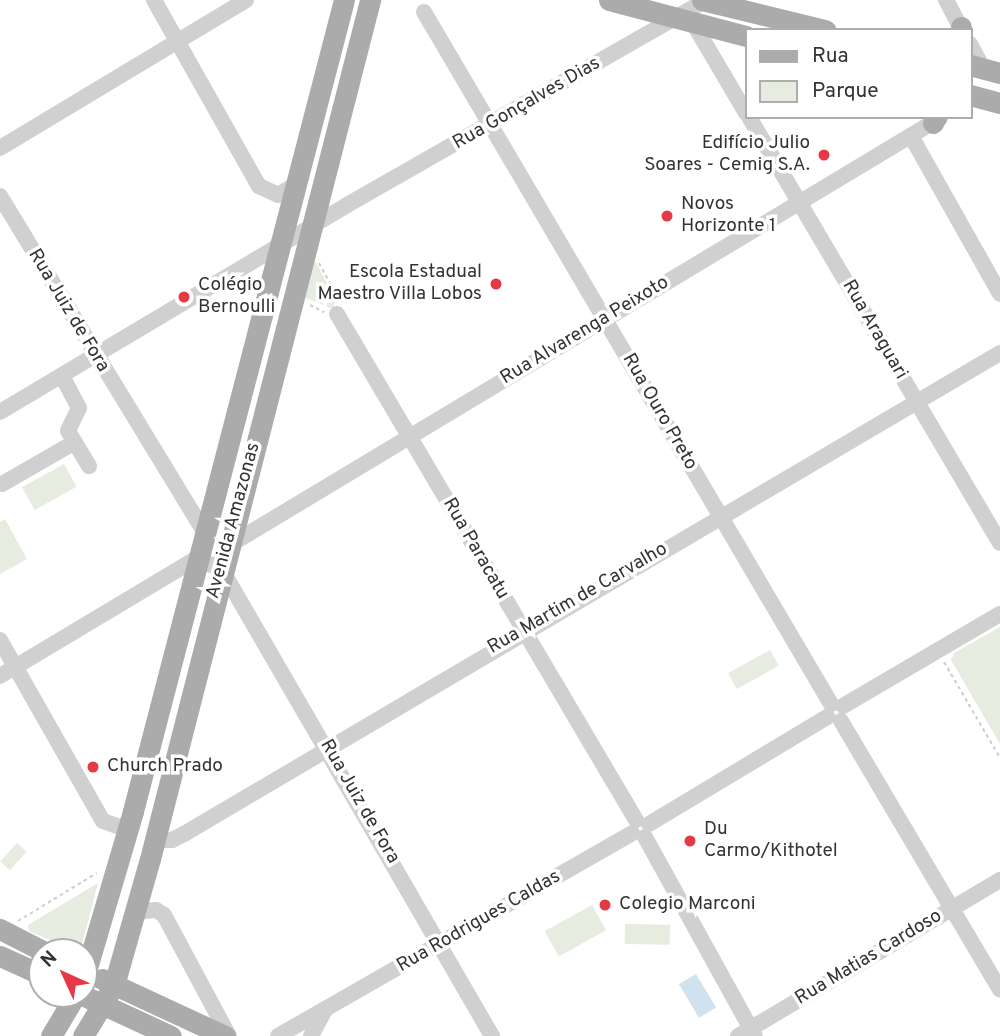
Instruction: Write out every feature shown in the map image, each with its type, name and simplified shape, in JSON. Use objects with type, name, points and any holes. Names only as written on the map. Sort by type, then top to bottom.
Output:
[{"type":"main road","name":"Avenida Amazonas","points":[[95,938],[131,819],[197,558],[199,523],[296,184],[344,0]]},
{"type":"main road","name":"Avenida Amazonas","points":[[84,1034],[114,985],[136,912],[228,546],[325,185],[370,0]]},
{"type":"main road","points":[[609,0],[744,35]]},
{"type":"main road","points":[[684,20],[705,0],[817,28]]},
{"type":"main road","points":[[973,97],[1000,103]]},
{"type":"main road","points":[[6,927],[28,941]]},
{"type":"main road","points":[[0,956],[28,969]]},
{"type":"main road","points":[[98,978],[227,1036]]},
{"type":"main road","points":[[98,1003],[171,1036]]},
{"type":"main road","points":[[51,1036],[69,1008]]},
{"type":"main road","points":[[84,1034],[133,1019]]},
{"type":"street","points":[[154,0],[265,192],[278,194],[296,184]]},
{"type":"street","points":[[0,148],[246,0]]},
{"type":"street","points":[[946,0],[961,28]]},
{"type":"street","name":"Rua Ouro Preto","points":[[424,12],[606,319],[718,517],[1000,990]]},
{"type":"street","name":"Rua Araguari","points":[[684,20],[744,110]]},
{"type":"street","name":"Rua Gonçalves Dias","points":[[0,412],[277,249],[311,235],[347,205],[684,20]]},
{"type":"street","points":[[972,47],[984,69]]},
{"type":"street","name":"Rua Araguari","points":[[749,119],[1000,543]]},
{"type":"street","name":"Rua Alvarenga Peixoto","points":[[228,546],[937,119]]},
{"type":"street","points":[[911,136],[1000,294]]},
{"type":"street","points":[[325,185],[337,201],[347,205]]},
{"type":"street","name":"Rua Juiz de Fora","points":[[0,196],[95,357],[199,523]]},
{"type":"street","name":"Rua Paracatu","points":[[337,314],[640,828],[748,1034]]},
{"type":"street","name":"Rua Martim de Carvalho","points":[[155,840],[173,840],[915,400],[1000,353]]},
{"type":"street","points":[[62,376],[79,408],[68,431],[89,466]]},
{"type":"street","points":[[2,484],[75,442]]},
{"type":"street","points":[[0,676],[197,558],[222,570]]},
{"type":"street","name":"Rua Juiz de Fora","points":[[222,570],[443,945],[492,1036]]},
{"type":"street","name":"Rua Rodrigues Caldas","points":[[278,1036],[443,945],[1000,614]]},
{"type":"street","points":[[0,640],[103,821],[122,828],[131,819]]},
{"type":"street","name":"Rua Matias Cardoso","points":[[748,1034],[1000,880]]},
{"type":"street","points":[[136,912],[156,910],[164,915],[227,1036]]},
{"type":"street","points":[[311,1036],[325,1010]]},
{"type":"path","points":[[294,297],[337,314],[341,304],[311,235]]},
{"type":"path","points":[[937,650],[1000,758]]},
{"type":"path","points":[[6,927],[105,869]]},
{"type":"green space","points":[[311,253],[336,300],[333,309],[299,295]]},
{"type":"green space","points":[[64,464],[77,487],[35,510],[22,487]]},
{"type":"green space","points":[[5,519],[27,559],[0,574],[0,522]]},
{"type":"green space","points":[[1000,627],[1000,744],[951,660],[954,653]]},
{"type":"green space","points":[[770,650],[779,666],[737,689],[728,673]]},
{"type":"green space","points":[[17,843],[27,852],[10,870],[0,862]]},
{"type":"green space","points":[[98,883],[84,938],[45,938],[29,931],[28,925]]},
{"type":"green space","points":[[592,905],[606,930],[559,957],[545,931]]},
{"type":"green space","points":[[625,924],[670,925],[670,945],[625,944]]},
{"type":"water","points":[[696,974],[716,1007],[699,1018],[679,984]]},
{"type":"place","name":"Edifício Julio Soares - Cemig S.A.","points":[[824,155]]},
{"type":"place","name":"Novos Horizonte 1","points":[[667,216]]},
{"type":"place","name":"Escola Estadual Maestro Villa Lobos","points":[[496,284]]},
{"type":"place","name":"Colégio Bernoulli","points":[[184,297]]},
{"type":"place","name":"Church Prado","points":[[93,767]]},
{"type":"place","name":"Du Carmo/Kithotel","points":[[690,841]]},
{"type":"place","name":"Colegio Marconi","points":[[605,905]]}]
